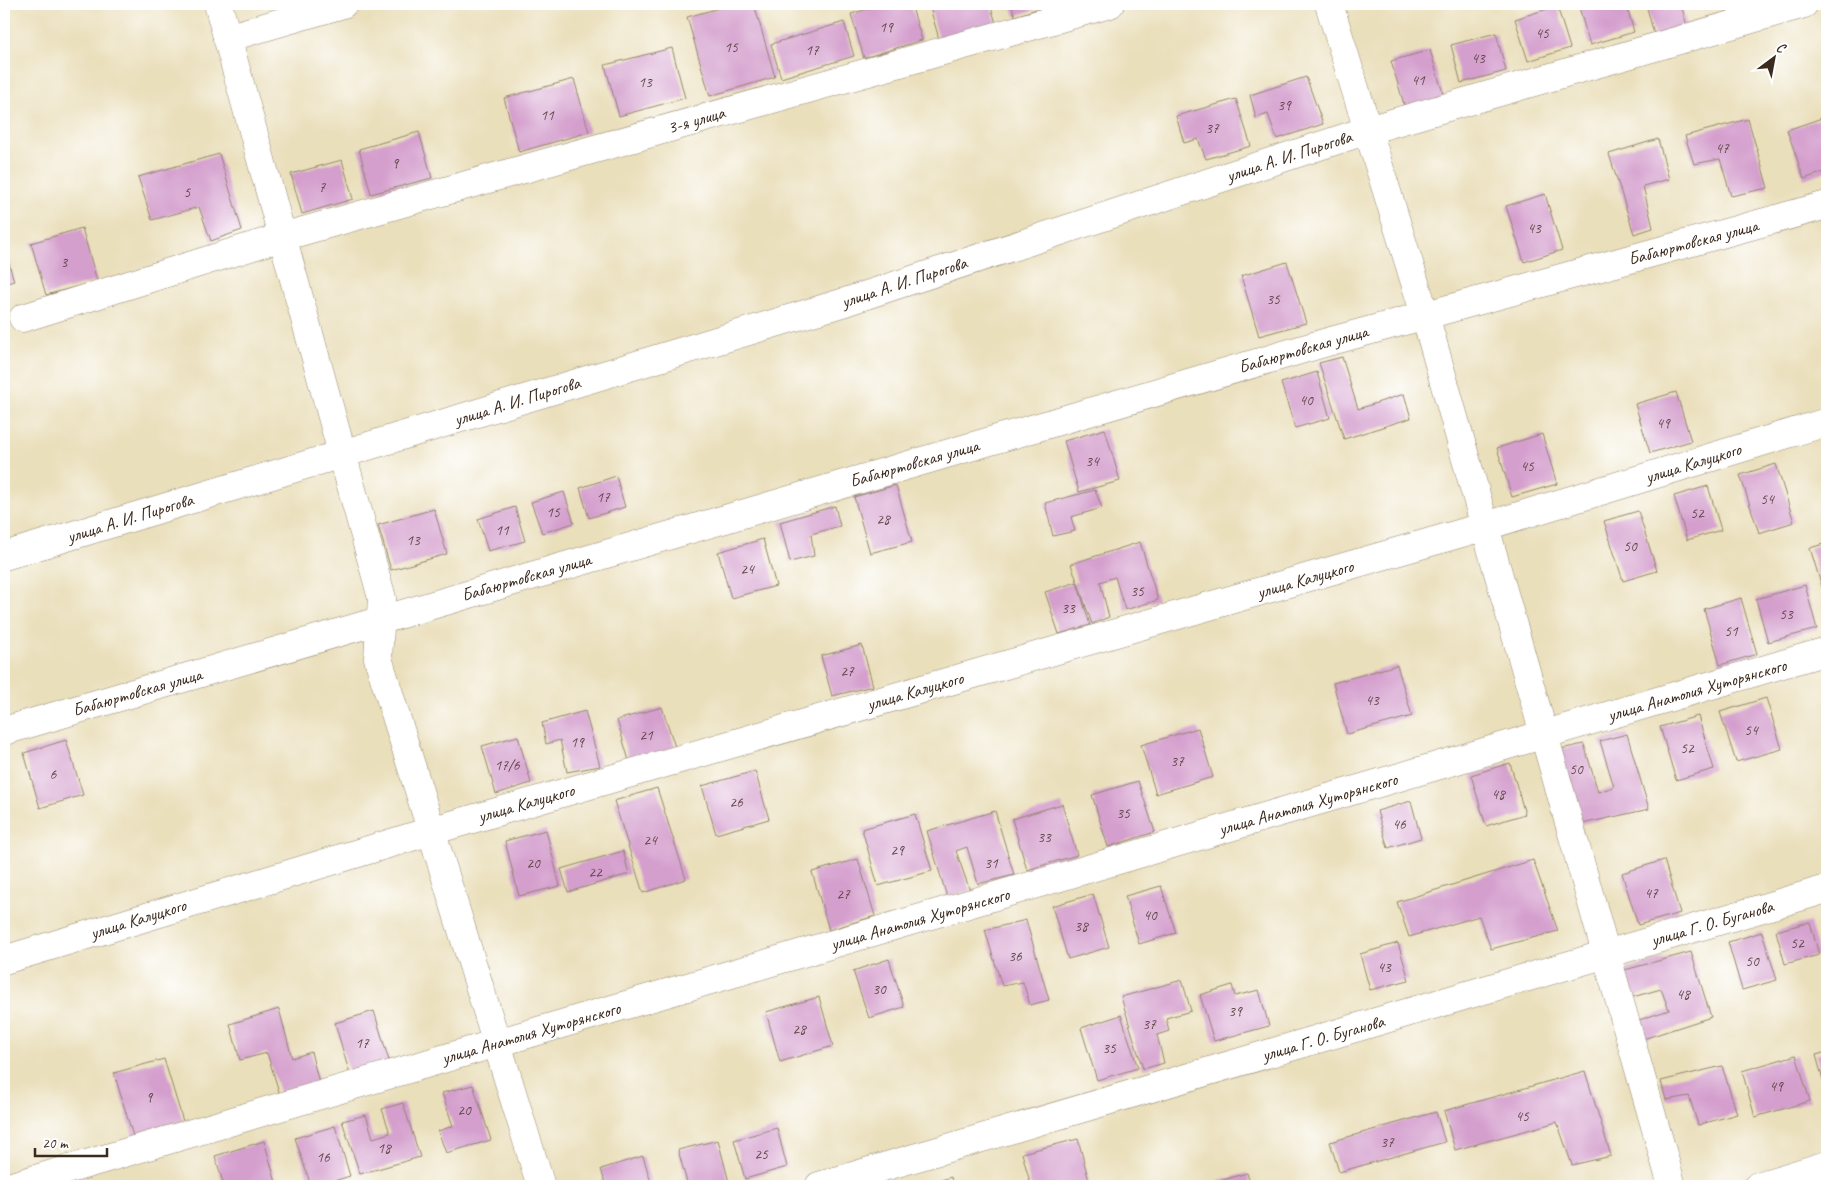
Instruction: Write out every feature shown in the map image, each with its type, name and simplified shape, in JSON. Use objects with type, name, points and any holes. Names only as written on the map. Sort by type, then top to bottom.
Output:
[{"type":"street","points":[[218,4],[382,598],[378,658],[541,1186]]},
{"type":"street","points":[[227,38],[342,4]]},
{"type":"street","name":"3-я улица","points":[[23,318],[282,237],[1110,4]]},
{"type":"street","points":[[1329,4],[1425,315],[1672,1186]]},
{"type":"street","name":"улица А. И. Пирогова","points":[[4,556],[844,302],[1368,130],[1804,4]]},
{"type":"street","name":"Бабаюртовская улица","points":[[4,731],[1324,343],[1827,205]]},
{"type":"street","name":"улица Калуцкого","points":[[4,960],[431,831],[1486,526],[1827,422]]},
{"type":"street","name":"улица Анатолия Хуторянского","points":[[12,1186],[1827,652]]},
{"type":"street","name":"улица Г. О. Буганова","points":[[819,1186],[1827,889]]},
{"type":"street","points":[[1758,1186],[1827,1165]]},
{"type":"building","points":[[734,4],[754,4],[775,77],[710,96],[687,17]]},
{"type":"building","points":[[884,4],[911,4],[922,40],[864,58],[851,14]]},
{"type":"building","points":[[929,4],[990,4],[996,23],[939,39]]},
{"type":"building","points":[[1011,4],[1052,4],[1015,16]]},
{"type":"building","points":[[1578,4],[1626,4],[1634,32],[1590,45]]},
{"type":"building","points":[[1646,4],[1681,4],[1688,30],[1655,38]]},
{"type":"building","points":[[1716,4],[1734,4],[1717,9]]},
{"type":"building","points":[[1557,6],[1570,48],[1528,61],[1515,19]]},
{"type":"building","points":[[844,22],[854,56],[781,78],[771,44]]},
{"type":"building","points":[[1496,33],[1506,71],[1461,83],[1451,45]]},
{"type":"building","points":[[672,48],[685,98],[619,116],[605,65]]},
{"type":"building","points":[[1430,50],[1445,100],[1406,111],[1391,61]]},
{"type":"building","points":[[1306,77],[1323,124],[1277,139],[1268,114],[1256,118],[1250,95]]},
{"type":"building","points":[[574,79],[589,132],[519,152],[504,98]]},
{"type":"building","points":[[1236,99],[1251,146],[1206,159],[1198,139],[1184,143],[1176,116]]},
{"type":"building","points":[[1822,118],[1827,134],[1827,171],[1804,179],[1787,130]]},
{"type":"building","points":[[1748,119],[1768,188],[1731,196],[1720,159],[1694,164],[1685,136]]},
{"type":"building","points":[[419,132],[432,178],[371,194],[359,149]]},
{"type":"building","points":[[1658,139],[1669,179],[1643,186],[1653,228],[1634,234],[1609,154]]},
{"type":"building","points":[[219,154],[242,230],[211,241],[199,207],[152,220],[138,177]]},
{"type":"building","points":[[342,160],[353,199],[302,214],[291,174]]},
{"type":"building","points":[[1545,194],[1562,250],[1524,262],[1506,206]]},
{"type":"building","points":[[82,228],[97,281],[46,295],[31,243]]},
{"type":"building","points":[[4,247],[14,281],[4,284]]},
{"type":"building","points":[[1287,262],[1306,323],[1259,336],[1241,276]]},
{"type":"building","points":[[1342,357],[1358,409],[1404,394],[1411,418],[1344,439],[1319,363]]},
{"type":"building","points":[[1317,372],[1330,418],[1295,428],[1281,383]]},
{"type":"building","points":[[1676,392],[1691,441],[1650,453],[1635,404]]},
{"type":"building","points":[[1105,429],[1120,481],[1079,492],[1064,441]]},
{"type":"building","points":[[1542,434],[1557,484],[1512,497],[1497,448]]},
{"type":"building","points":[[1776,464],[1794,522],[1759,533],[1740,475]]},
{"type":"building","points":[[616,476],[625,507],[589,518],[580,488]]},
{"type":"building","points":[[896,485],[912,542],[870,553],[854,497]]},
{"type":"building","points":[[1708,486],[1721,530],[1687,540],[1674,496]]},
{"type":"building","points":[[1095,490],[1102,508],[1071,517],[1075,531],[1053,536],[1045,503]]},
{"type":"building","points":[[564,492],[574,523],[542,533],[531,502]]},
{"type":"building","points":[[835,506],[840,526],[811,534],[814,556],[790,562],[780,522]]},
{"type":"building","points":[[515,507],[525,541],[488,551],[478,519]]},
{"type":"building","points":[[434,509],[447,554],[391,570],[378,525]]},
{"type":"building","points":[[1638,511],[1657,571],[1623,581],[1604,521]]},
{"type":"building","points":[[763,539],[776,586],[731,598],[718,552]]},
{"type":"building","points":[[1140,542],[1158,600],[1125,610],[1115,577],[1100,582],[1109,617],[1092,624],[1071,564]]},
{"type":"building","points":[[1827,543],[1827,599],[1826,600],[1810,548]]},
{"type":"building","points":[[1077,582],[1090,625],[1059,634],[1045,592]]},
{"type":"building","points":[[1805,585],[1817,629],[1768,642],[1756,599]]},
{"type":"building","points":[[1741,598],[1757,654],[1720,665],[1704,609]]},
{"type":"building","points":[[862,645],[873,686],[832,696],[821,656]]},
{"type":"building","points":[[1397,665],[1412,716],[1347,734],[1333,683]]},
{"type":"building","points":[[1766,698],[1782,749],[1736,762],[1720,712]]},
{"type":"building","points":[[662,707],[676,750],[630,764],[617,720]]},
{"type":"building","points":[[585,711],[600,766],[567,772],[560,740],[546,744],[542,723]]},
{"type":"building","points":[[1698,716],[1714,769],[1676,780],[1660,727]]},
{"type":"building","points":[[1198,728],[1213,777],[1156,794],[1141,745]]},
{"type":"building","points":[[1627,734],[1649,809],[1577,825],[1556,750],[1584,744],[1598,792],[1614,787],[1600,741]]},
{"type":"building","points":[[518,736],[531,783],[496,794],[482,746]]},
{"type":"building","points":[[66,740],[83,795],[40,808],[24,753]]},
{"type":"building","points":[[1510,763],[1525,814],[1486,826],[1471,775]]},
{"type":"building","points":[[755,771],[769,819],[716,834],[702,786]]},
{"type":"building","points":[[1138,781],[1155,832],[1108,847],[1092,795]]},
{"type":"building","points":[[657,788],[686,879],[643,893],[614,801]]},
{"type":"building","points":[[4,789],[9,805],[4,806]]},
{"type":"building","points":[[1411,801],[1421,838],[1388,848],[1377,811]]},
{"type":"building","points":[[1062,804],[1077,855],[1027,870],[1012,819]]},
{"type":"building","points":[[995,811],[1014,875],[978,884],[967,847],[956,851],[970,891],[947,897],[927,831]]},
{"type":"building","points":[[915,814],[932,871],[878,886],[862,829]]},
{"type":"building","points":[[546,830],[560,886],[519,896],[505,841]]},
{"type":"building","points":[[623,851],[629,874],[568,892],[561,869]]},
{"type":"building","points":[[858,859],[875,916],[829,930],[812,872]]},
{"type":"building","points":[[1533,860],[1558,931],[1491,949],[1479,916],[1409,937],[1397,902]]},
{"type":"building","points":[[1664,860],[1680,913],[1638,925],[1622,873]]},
{"type":"building","points":[[1161,886],[1176,933],[1139,944],[1125,896]]},
{"type":"building","points":[[1093,894],[1109,947],[1068,959],[1052,906]]},
{"type":"building","points":[[1026,920],[1049,1000],[1030,1005],[1023,982],[1002,986],[985,930]]},
{"type":"building","points":[[1810,922],[1819,955],[1785,964],[1776,931]]},
{"type":"building","points":[[1762,932],[1777,980],[1742,990],[1728,942]]},
{"type":"building","points":[[1398,943],[1409,980],[1370,990],[1360,954]]},
{"type":"building","points":[[1691,952],[1711,1017],[1640,1040],[1633,1022],[1669,1010],[1661,989],[1629,998],[1621,971]]},
{"type":"building","points":[[889,959],[904,1007],[869,1018],[853,971]]},
{"type":"building","points":[[1182,980],[1191,1011],[1166,1018],[1169,1031],[1157,1035],[1164,1063],[1143,1069],[1121,997]]},
{"type":"building","points":[[1232,985],[1235,996],[1259,990],[1269,1026],[1214,1041],[1200,995]]},
{"type":"building","points":[[819,997],[833,1046],[780,1062],[766,1012]]},
{"type":"building","points":[[279,1009],[292,1058],[311,1052],[320,1087],[281,1098],[267,1053],[240,1060],[230,1024]]},
{"type":"building","points":[[374,1011],[390,1064],[350,1075],[335,1023]]},
{"type":"building","points":[[1121,1015],[1138,1068],[1097,1080],[1081,1028]]},
{"type":"building","points":[[1827,1052],[1827,1091],[1826,1091],[1816,1055]]},
{"type":"building","points":[[1796,1055],[1810,1101],[1755,1117],[1742,1071]]},
{"type":"building","points":[[164,1059],[183,1121],[133,1136],[114,1073]]},
{"type":"building","points":[[1722,1066],[1737,1114],[1698,1125],[1689,1096],[1666,1100],[1661,1081]]},
{"type":"building","points":[[1585,1071],[1611,1156],[1572,1165],[1557,1122],[1455,1150],[1444,1111]]},
{"type":"building","points":[[473,1085],[491,1140],[446,1153],[438,1131],[453,1126],[442,1093]]},
{"type":"building","points":[[403,1103],[420,1157],[360,1174],[342,1121],[366,1115],[373,1138],[390,1133],[382,1109]]},
{"type":"building","points":[[1436,1112],[1445,1142],[1339,1172],[1330,1142]]},
{"type":"building","points":[[335,1126],[350,1176],[318,1186],[311,1186],[295,1138]]},
{"type":"building","points":[[777,1128],[787,1167],[745,1179],[734,1140]]},
{"type":"building","points":[[1078,1139],[1089,1181],[1071,1186],[1031,1186],[1022,1153]]},
{"type":"building","points":[[718,1140],[730,1186],[688,1186],[678,1150]]},
{"type":"building","points":[[264,1141],[277,1186],[224,1186],[215,1156]]},
{"type":"building","points":[[643,1156],[652,1186],[606,1186],[601,1169]]},
{"type":"building","points":[[1247,1173],[1251,1186],[1202,1186]]},
{"type":"building","points":[[951,1177],[953,1186],[922,1186]]}]
